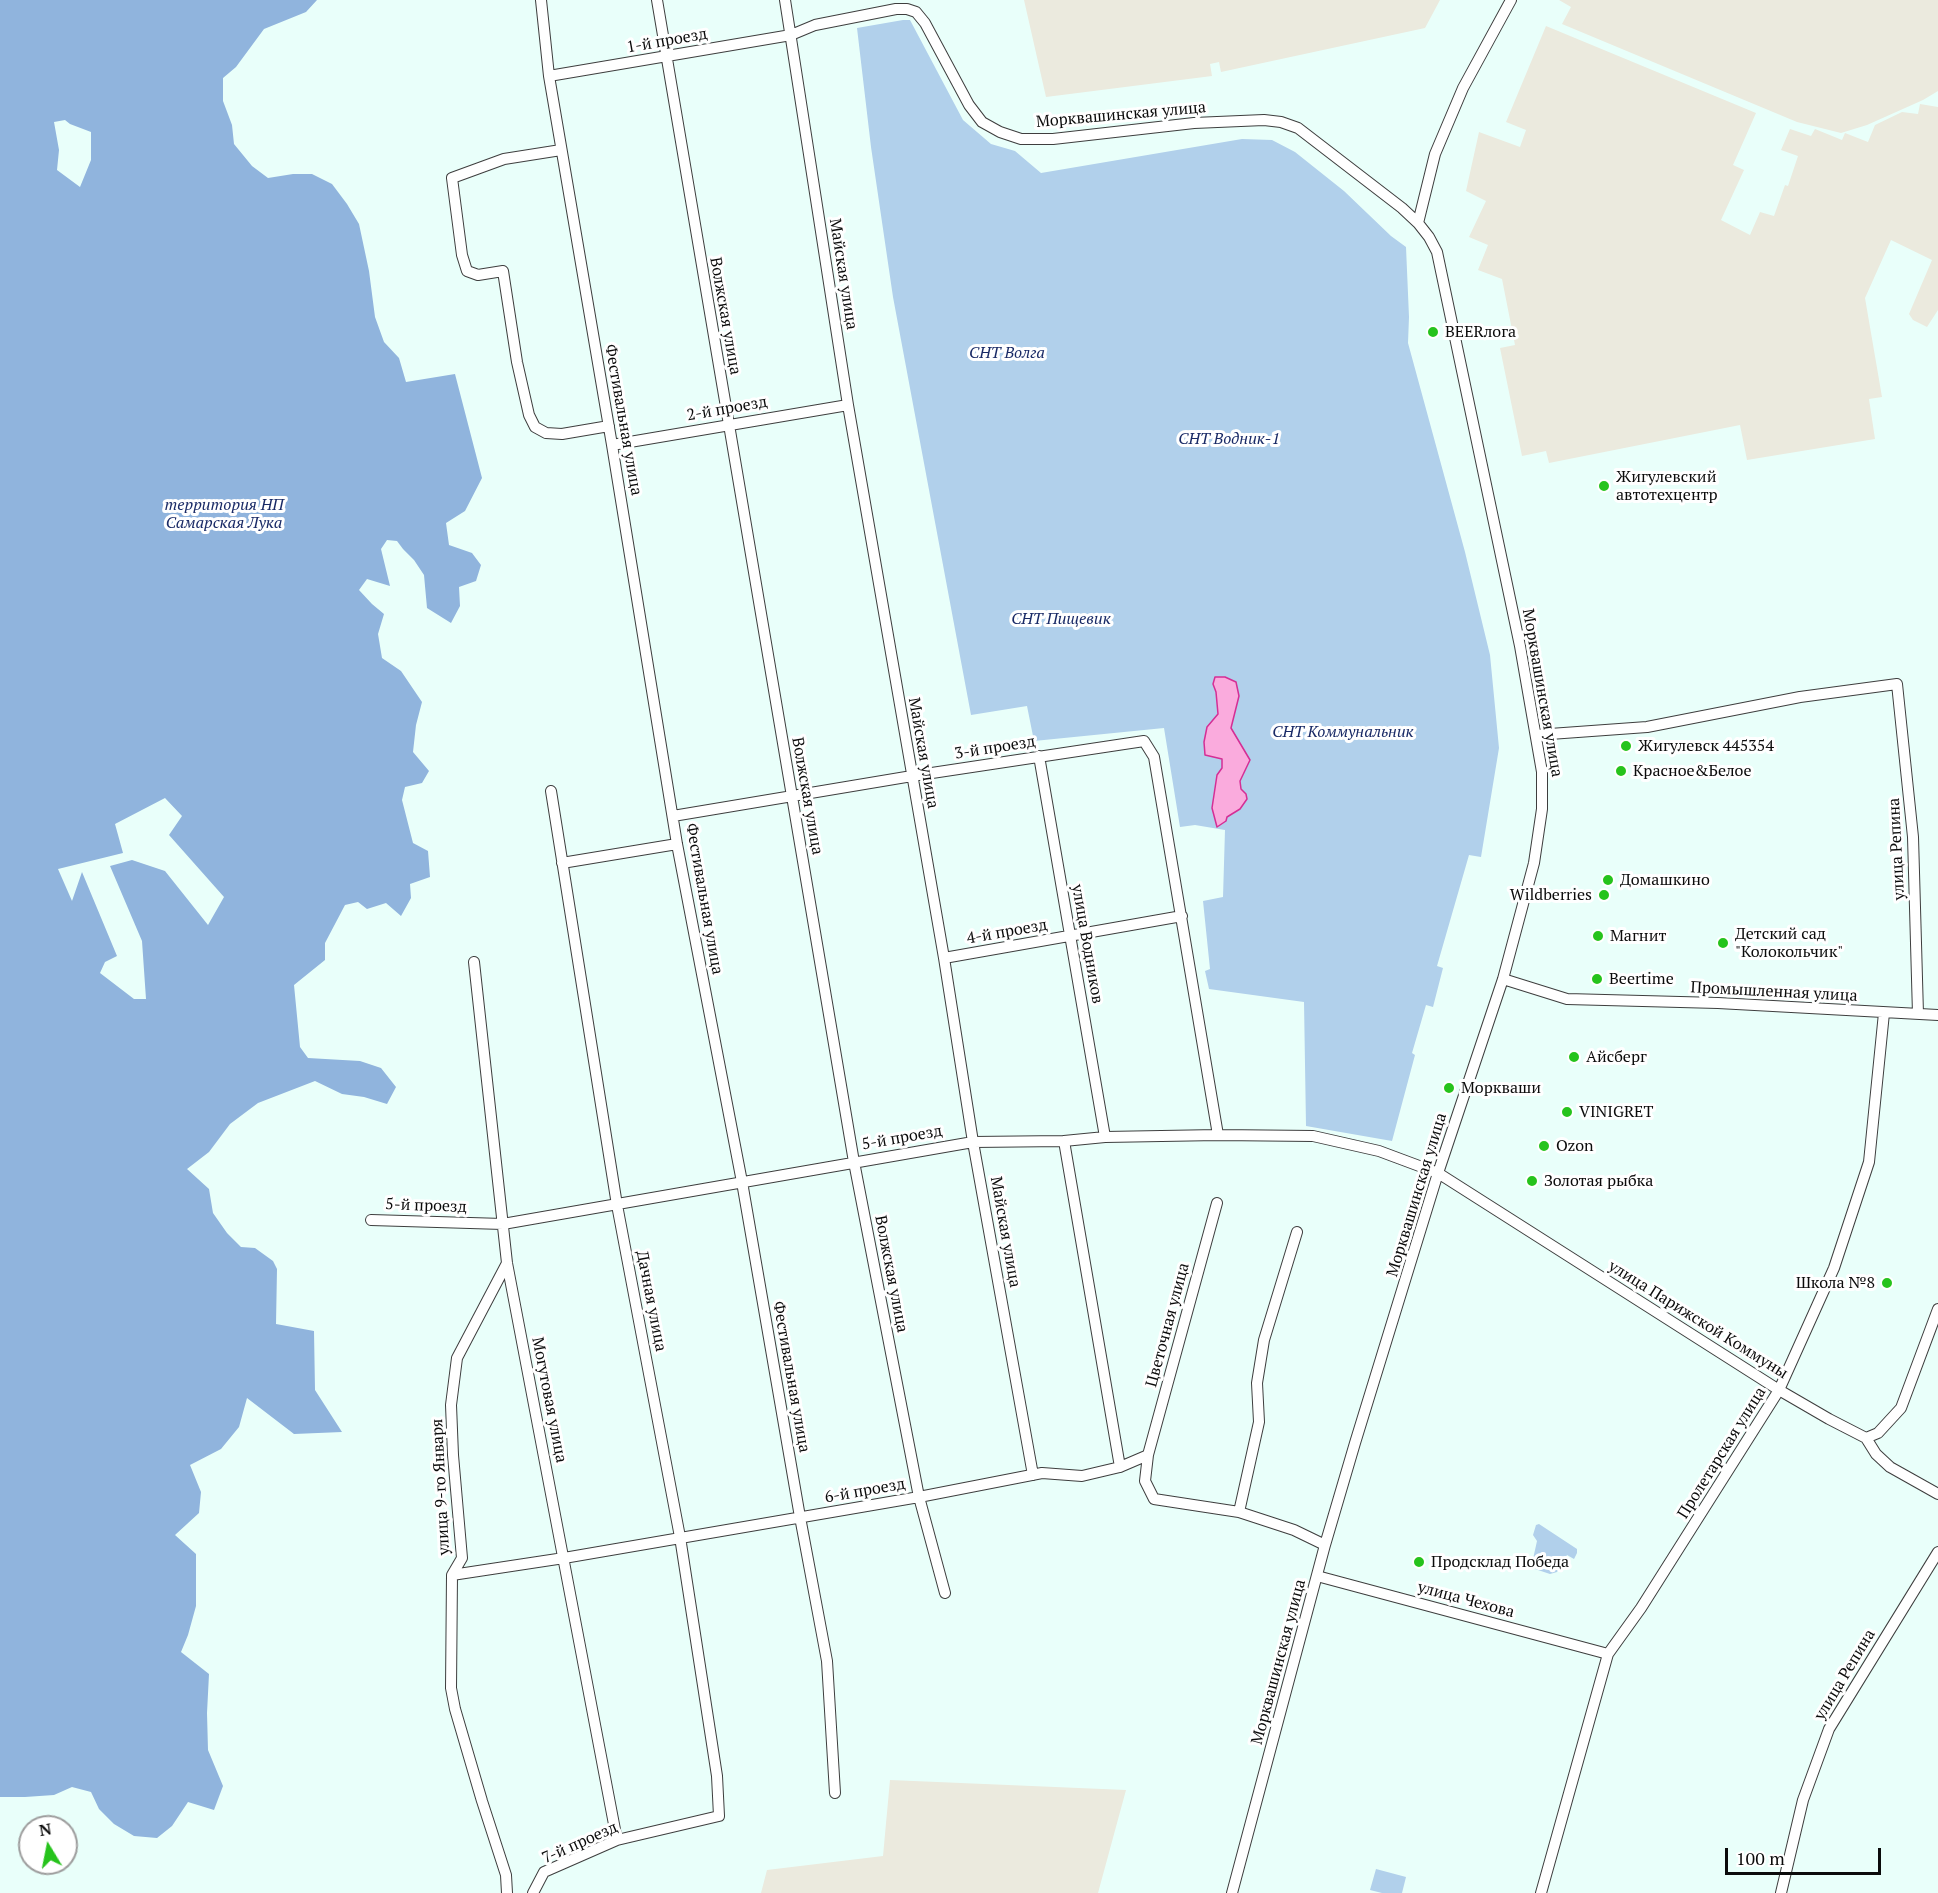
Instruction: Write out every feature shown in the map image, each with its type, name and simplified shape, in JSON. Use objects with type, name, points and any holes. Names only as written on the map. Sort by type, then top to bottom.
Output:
[{"type":"street","name":"Волжская улица","points":[[657,0],[854,1162],[919,1497],[945,1593]]},
{"type":"street","name":"Майская улица","points":[[785,0],[848,405],[944,958],[973,1142],[1033,1475]]},
{"type":"street","points":[[1418,223],[1435,154],[1463,88],[1511,0]]},
{"type":"street","name":"Фестивальная улица","points":[[541,5],[549,76],[677,844],[742,1182],[827,1661],[835,1793]]},
{"type":"street","name":"Морквашинская улица","points":[[791,35],[815,25],[896,9],[916,12],[925,23],[969,105],[982,122],[1000,132],[1021,139],[1053,139],[1194,123],[1264,120],[1281,122],[1298,128],[1402,208],[1429,237],[1438,257],[1520,646],[1542,772],[1542,808],[1534,863],[1503,979],[1438,1173],[1325,1545],[1232,1893]]},
{"type":"street","name":"1-й проезд","points":[[549,76],[791,35]]},
{"type":"street","points":[[561,150],[504,159],[452,178],[462,255],[467,271],[478,275],[503,271],[518,362],[529,415],[535,427],[546,433],[562,434],[609,426]]},
{"type":"street","name":"2-й проезд","points":[[612,445],[848,405]]},
{"type":"street","name":"улица Репина","points":[[1536,735],[1647,728],[1800,697],[1897,684],[1914,837],[1918,1014]]},
{"type":"street","name":"3-й проезд","points":[[673,816],[912,776],[1144,741],[1154,757],[1182,916]]},
{"type":"street","name":"улица Водников","points":[[1039,756],[1105,1137]]},
{"type":"street","name":"Дачная улица","points":[[551,790],[617,1205],[680,1537],[717,1776],[719,1816]]},
{"type":"street","points":[[562,863],[677,844]]},
{"type":"street","points":[[1182,916],[1218,1135]]},
{"type":"street","name":"4-й проезд","points":[[944,958],[1182,916]]},
{"type":"street","name":"Могутовая улица","points":[[474,962],[507,1263],[616,1840]]},
{"type":"street","name":"Промышленная улица","points":[[1503,979],[1567,999],[1718,1003],[1938,1015]]},
{"type":"street","name":"Пролетарская улица","points":[[1540,1893],[1608,1653],[1641,1608],[1779,1390],[1834,1268],[1869,1162],[1884,1013]]},
{"type":"street","name":"5-й проезд","points":[[371,1220],[503,1224],[973,1142],[1218,1135],[1312,1136],[1379,1151],[1438,1173]]},
{"type":"street","points":[[1064,1141],[1120,1467]]},
{"type":"street","name":"улица Парижской Коммуны","points":[[1438,1173],[1779,1390],[1866,1438],[1876,1454],[1890,1467],[1938,1494]]},
{"type":"street","name":"Цветочная улица","points":[[1148,1455],[1217,1203]]},
{"type":"street","points":[[1239,1512],[1259,1422],[1257,1383],[1264,1340],[1297,1232]]},
{"type":"street","name":"улица 9-го Января","points":[[507,1263],[457,1358],[451,1405],[462,1558],[452,1575],[451,1688],[455,1709],[506,1875],[507,1893]]},
{"type":"street","points":[[1866,1438],[1878,1433],[1901,1408],[1938,1309]]},
{"type":"street","points":[[1148,1455],[1144,1481],[1154,1499],[1239,1512],[1294,1530],[1325,1545]]},
{"type":"street","name":"6-й проезд","points":[[452,1575],[919,1497],[1042,1473],[1082,1476],[1120,1467],[1148,1455]]},
{"type":"street","name":"улица Репина","points":[[1781,1893],[1803,1800],[1828,1730],[1938,1552]]},
{"type":"street","name":"улица Чехова","points":[[1317,1576],[1608,1653]]},
{"type":"street","name":"7-й проезд","points":[[533,1893],[544,1872],[616,1840],[719,1816]]},
{"type":"shaded area","points":[[1024,0],[1440,0],[1425,28],[1221,72],[1219,62],[1210,64],[1212,76],[1046,97]]},
{"type":"shaded area","points":[[1559,0],[1938,0],[1938,91],[1867,125],[1841,133],[1797,122],[1562,24],[1571,7]]},
{"type":"shaded area","points":[[1546,26],[1756,113],[1733,165],[1744,170],[1721,220],[1750,235],[1760,212],[1774,216],[1785,185],[1788,186],[1798,156],[1781,150],[1790,129],[1811,136],[1815,129],[1842,140],[1845,133],[1868,142],[1875,125],[1902,112],[1918,114],[1920,104],[1938,107],[1938,310],[1927,327],[1913,320],[1909,314],[1932,260],[1891,240],[1865,298],[1882,397],[1869,399],[1875,439],[1747,460],[1740,425],[1549,463],[1546,451],[1522,456],[1500,348],[1515,345],[1502,279],[1478,270],[1488,245],[1469,237],[1486,201],[1466,191],[1479,132],[1520,147],[1526,130],[1506,122]]},
{"type":"shaded area","points":[[1215,677],[1225,677],[1236,682],[1239,696],[1231,728],[1250,760],[1240,781],[1241,789],[1247,799],[1240,809],[1217,827],[1212,808],[1222,759],[1205,755],[1204,742],[1207,727],[1218,714],[1213,684]]},
{"type":"shaded area","points":[[890,1780],[1126,1790],[1098,1893],[761,1893],[767,1870],[883,1856]]},
{"type":"green space","name":"территория НП Самарская Лука","points":[[0,0],[317,0],[306,12],[264,29],[236,67],[223,78],[223,101],[232,125],[234,144],[252,166],[268,178],[312,174],[332,184],[347,204],[359,224],[369,271],[375,317],[384,342],[399,358],[406,382],[455,374],[482,478],[465,511],[446,523],[449,545],[472,553],[481,565],[476,581],[459,587],[460,606],[451,623],[427,608],[424,575],[397,541],[387,540],[381,549],[390,586],[367,579],[359,590],[384,614],[378,634],[382,658],[401,671],[422,702],[416,725],[413,752],[429,771],[422,783],[405,787],[402,800],[413,843],[428,851],[430,877],[410,884],[411,898],[401,916],[386,903],[367,909],[358,902],[345,905],[325,943],[325,960],[294,985],[300,1047],[308,1058],[360,1061],[381,1068],[396,1087],[387,1104],[364,1097],[342,1094],[315,1081],[258,1103],[230,1124],[209,1152],[187,1169],[209,1189],[213,1213],[227,1233],[241,1247],[255,1248],[273,1261],[277,1269],[276,1324],[314,1331],[315,1390],[342,1432],[294,1434],[247,1398],[239,1427],[221,1449],[190,1465],[201,1492],[199,1513],[175,1535],[196,1554],[196,1606],[181,1652],[209,1674],[208,1750],[223,1786],[214,1810],[188,1802],[172,1826],[157,1838],[134,1836],[114,1824],[99,1809],[91,1792],[72,1787],[54,1795],[0,1797]],"holes":[[[65,120],[91,132],[91,160],[80,187],[57,170],[59,150],[54,122]],[[165,798],[182,816],[169,835],[224,897],[208,925],[165,871],[132,860],[110,866],[142,941],[146,999],[134,999],[100,973],[105,962],[117,956],[82,872],[72,901],[58,869],[123,853],[115,824]]]},
{"type":"green space","points":[[910,20],[963,120],[991,144],[1015,151],[1041,173],[1242,139],[1272,140],[1295,152],[1344,191],[1391,236],[1406,247],[1408,343],[1465,552],[1490,655],[1499,748],[1481,857],[1469,855],[1437,966],[1443,968],[1433,1007],[1426,1005],[1412,1053],[1415,1055],[1392,1141],[1306,1126],[1304,1002],[1209,989],[1205,971],[1210,969],[1203,901],[1223,897],[1225,830],[1195,825],[1180,827],[1164,728],[1034,741],[1027,706],[971,715],[893,297],[871,147],[857,28]]},
{"type":"green space","points":[[1539,1524],[1577,1549],[1574,1559],[1567,1555],[1557,1572],[1550,1574],[1526,1564],[1533,1559],[1537,1541],[1533,1535],[1536,1525]]},
{"type":"green space","points":[[1376,1869],[1406,1877],[1402,1893],[1382,1893],[1370,1890]]},
{"type":"place","name":"BEERлога","points":[[1433,332]]},
{"type":"place","name":"Жигулевский автотехцентр","points":[[1604,486]]},
{"type":"place","name":"Жигулевск 445354","points":[[1626,746]]},
{"type":"place","name":"Красное&Белое","points":[[1621,771]]},
{"type":"place","name":"Домашкино","points":[[1608,880]]},
{"type":"place","name":"Wildberries","points":[[1604,895]]},
{"type":"place","name":"Магнит","points":[[1598,936]]},
{"type":"place","name":"Детский сад \"Колокольчик\"","points":[[1723,943]]},
{"type":"place","name":"Beertime","points":[[1597,979]]},
{"type":"place","name":"Айсберг","points":[[1574,1057]]},
{"type":"place","name":"Моркваши","points":[[1449,1088]]},
{"type":"place","name":"VINIGRET","points":[[1567,1112]]},
{"type":"place","name":"Ozon","points":[[1544,1146]]},
{"type":"place","name":"Золотая рыбка","points":[[1532,1181]]},
{"type":"place","name":"Школа №8","points":[[1887,1283]]},
{"type":"place","name":"Продсклад Победа","points":[[1419,1562]]},
{"type":"park label","name":"СНТ Волга","points":[[1007,353]]},
{"type":"park label","name":"СНТ Водник-1","points":[[1229,439]]},
{"type":"park label","name":"СНТ Пищевик","points":[[1061,619]]},
{"type":"park label","name":"СНТ Коммунальник","points":[[1343,732]]}]
